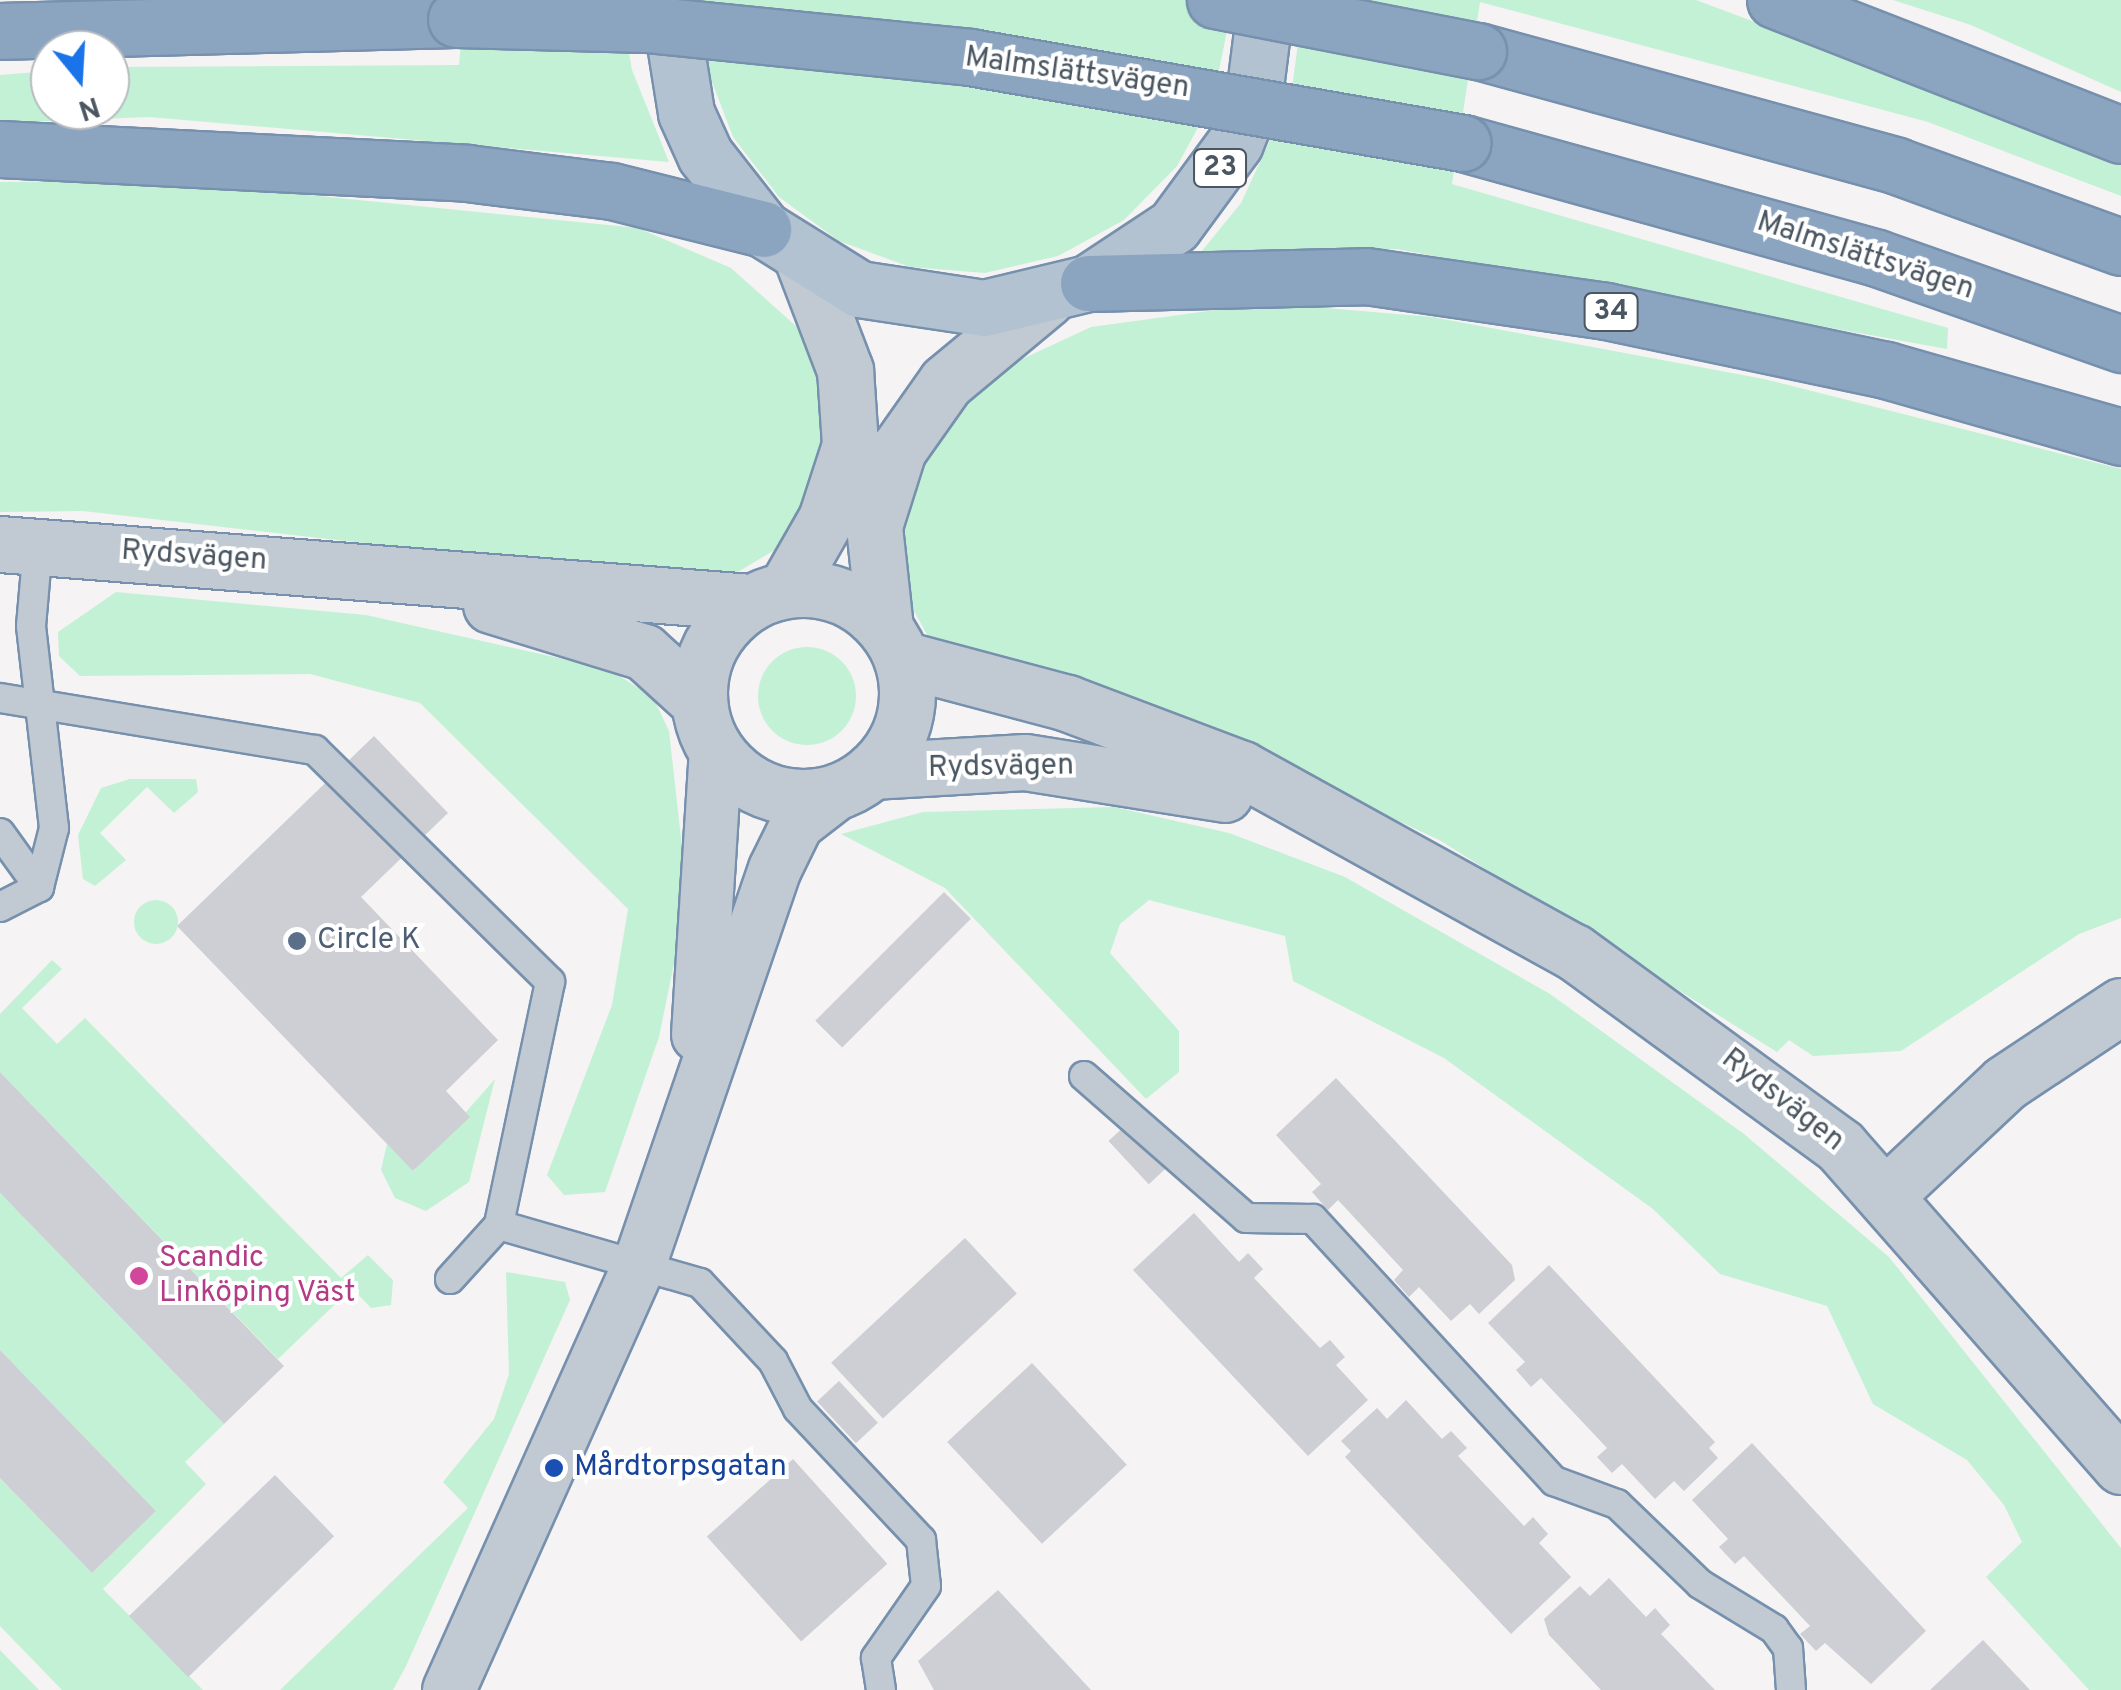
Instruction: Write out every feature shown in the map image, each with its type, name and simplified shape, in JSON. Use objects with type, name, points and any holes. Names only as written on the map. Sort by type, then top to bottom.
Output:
[{"type":"highway","points":[[1215,0],[1478,51],[1878,160],[2121,247]]},
{"type":"highway","points":[[1774,0],[2121,135]]},
{"type":"highway","name":"Malmslättsvägen","points":[[0,30],[456,19],[646,24],[970,57],[1462,144],[1877,258],[2121,344]]},
{"type":"highway","points":[[0,149],[467,173],[612,191],[783,244]]},
{"type":"highway","name":"34","points":[[1068,290],[1366,276],[1569,306],[1886,370],[2121,437]]},
{"type":"main road","points":[[668,0],[686,113],[705,155],[783,244],[859,289],[921,305],[1068,290]]},
{"type":"main road","name":"23","points":[[1068,290],[1174,226],[1208,187],[1254,95],[1266,0]]},
{"type":"street","points":[[690,1120],[716,752],[698,701],[708,649],[768,596],[826,519],[850,445],[845,370],[783,244]]},
{"type":"street","points":[[448,1690],[640,1263],[775,869],[798,824],[857,781],[903,722],[893,644],[872,572],[874,526],[898,450],[946,382],[1068,290]]},
{"type":"street","name":"Rydsvägen","points":[[19,545],[387,574],[768,596]]},
{"type":"street","name":"Rydsvägen","points":[[387,574],[644,652],[698,701]]},
{"type":"street","points":[[768,596],[839,595],[893,644]]},
{"type":"street","name":"Rydsvägen","points":[[893,644],[1068,702],[1242,769],[1482,896],[1688,1028],[1774,1090],[1888,1192],[2121,1466]]},
{"type":"street","points":[[716,752],[765,791],[857,781]]},
{"type":"street","name":"Rydsvägen","points":[[857,781],[1025,762],[1101,768],[1172,778],[1362,834]]},
{"type":"street","points":[[1888,1192],[2004,1083],[2121,1006]]},
{"type":"lane","points":[[0,906],[38,888],[54,828],[19,545]]},
{"type":"lane","points":[[0,698],[316,750],[550,982],[500,1225],[450,1279]]},
{"type":"lane","points":[[0,833],[38,888]]},
{"type":"lane","points":[[1084,1076],[1246,1218],[1313,1219],[1554,1482],[1617,1504],[1700,1584],[1774,1629],[1788,1648],[1791,1690]]},
{"type":"lane","points":[[500,1225],[700,1282],[773,1361],[798,1409],[921,1540],[926,1586],[876,1658],[880,1690]]},
{"type":"green space","points":[[465,0],[623,18],[632,70],[669,162],[130,118],[130,67],[459,65]]},
{"type":"green space","points":[[701,0],[1226,0],[1228,26],[1213,100],[1177,166],[1124,220],[1058,256],[985,273],[910,267],[839,241],[779,197],[733,137],[706,66]]},
{"type":"green space","points":[[1304,0],[1696,0],[2121,160],[2121,196],[1928,122],[1480,2],[1452,184],[1948,328],[1947,349],[1396,249],[1201,252],[1241,203],[1291,95]]},
{"type":"green space","points":[[1893,0],[2121,0],[2121,92],[1971,25]]},
{"type":"green space","points":[[30,73],[30,122],[0,123],[0,75]]},
{"type":"green space","points":[[168,181],[638,228],[731,268],[807,336],[827,382],[828,426],[793,539],[736,573],[697,581],[83,511],[0,512],[0,182]]},
{"type":"green space","points":[[1267,303],[1432,317],[1764,379],[2121,469],[2121,918],[2079,934],[1901,1051],[1813,1056],[1789,1040],[1777,1052],[1441,841],[1177,716],[930,640],[891,569],[916,460],[971,383],[1091,327]]},
{"type":"green space","points":[[116,592],[366,615],[608,669],[653,697],[669,731],[682,847],[678,944],[659,1037],[605,1192],[564,1195],[547,1175],[612,1005],[628,909],[420,703],[310,674],[80,676],[59,656],[58,632]]},
{"type":"green space","points":[[807,647],[826,651],[841,662],[852,677],[856,696],[852,715],[841,730],[826,741],[807,745],[788,741],[773,730],[762,715],[758,696],[762,677],[773,662],[788,651]]},
{"type":"green space","points":[[130,779],[196,779],[198,792],[174,813],[147,787],[100,833],[126,860],[95,886],[83,879],[78,835],[101,788]]},
{"type":"green space","points":[[1114,807],[1229,833],[1345,877],[1550,994],[1744,1134],[1889,1257],[2121,1548],[2121,1690],[2089,1690],[1986,1577],[2022,1542],[2004,1505],[1967,1460],[1873,1404],[1827,1306],[1720,1274],[1653,1209],[1444,1058],[1293,981],[1285,936],[1149,900],[1120,924],[1110,953],[1179,1031],[1179,1072],[1146,1099],[945,888],[841,834],[923,812]]},
{"type":"green space","points":[[156,900],[172,906],[178,922],[172,938],[156,944],[140,938],[134,922],[140,906]]},
{"type":"green space","points":[[52,960],[62,969],[22,1008],[57,1044],[85,1018],[341,1278],[368,1255],[393,1280],[391,1305],[371,1308],[352,1288],[278,1359],[0,1072],[0,1014]]},
{"type":"green space","points":[[495,1079],[469,1182],[426,1211],[395,1198],[381,1170],[387,1144],[414,1171]]},
{"type":"green space","points":[[0,1193],[224,1424],[185,1462],[206,1484],[103,1589],[203,1690],[62,1690],[0,1626],[0,1478],[92,1573],[156,1511],[0,1350]]},
{"type":"green space","points":[[506,1272],[565,1282],[570,1300],[406,1666],[393,1690],[280,1690],[468,1508],[443,1482],[494,1419],[509,1374]]},
{"type":"green space","points":[[0,1650],[39,1690],[0,1690]]},
{"type":"building","name":"Circle K","points":[[374,736],[448,813],[361,897],[498,1040],[446,1091],[470,1117],[413,1171],[177,926]]},
{"type":"building","points":[[944,892],[971,919],[842,1048],[815,1021]]},
{"type":"building","name":"Scandic Linköping Väst","points":[[0,1072],[284,1366],[224,1424],[0,1193]]},
{"type":"building","points":[[1336,1078],[1512,1265],[1515,1280],[1479,1314],[1470,1304],[1451,1321],[1419,1287],[1409,1297],[1394,1280],[1403,1270],[1338,1200],[1328,1210],[1312,1192],[1321,1184],[1276,1135]]},
{"type":"building","points":[[1129,1122],[1169,1165],[1149,1184],[1109,1141]]},
{"type":"building","points":[[1194,1213],[1239,1262],[1248,1253],[1263,1269],[1254,1278],[1320,1348],[1330,1340],[1345,1357],[1336,1365],[1368,1400],[1308,1456],[1133,1270]]},
{"type":"building","points":[[965,1238],[1017,1294],[883,1418],[831,1363]]},
{"type":"building","points":[[1549,1265],[1715,1442],[1709,1448],[1718,1458],[1684,1491],[1674,1481],[1655,1499],[1622,1464],[1612,1473],[1597,1457],[1607,1448],[1541,1378],[1531,1387],[1516,1370],[1525,1362],[1488,1323]]},
{"type":"building","points":[[0,1350],[156,1511],[92,1573],[0,1478]]},
{"type":"building","points":[[1032,1363],[1127,1465],[1042,1544],[947,1442]]},
{"type":"building","points":[[839,1381],[878,1423],[856,1443],[817,1401]]},
{"type":"building","points":[[1406,1400],[1442,1439],[1451,1431],[1467,1448],[1458,1456],[1524,1526],[1533,1517],[1548,1534],[1539,1543],[1571,1577],[1511,1634],[1345,1457],[1351,1451],[1341,1441],[1377,1408],[1387,1419]]},
{"type":"building","points":[[1752,1443],[1926,1631],[1871,1684],[1825,1643],[1816,1651],[1800,1634],[1810,1626],[1744,1556],[1735,1564],[1719,1547],[1728,1539],[1692,1500]]},
{"type":"building","points":[[793,1459],[887,1564],[801,1641],[707,1537]]},
{"type":"building","points":[[275,1475],[334,1536],[188,1677],[129,1616]]},
{"type":"building","points":[[1609,1578],[1646,1617],[1655,1608],[1670,1625],[1661,1634],[1715,1690],[1601,1690],[1549,1635],[1544,1619],[1580,1586],[1590,1596]]},
{"type":"building","points":[[998,1590],[1091,1690],[934,1690],[918,1661]]},
{"type":"building","points":[[1983,1640],[2030,1690],[1930,1690]]},
{"type":"place","name":"Circle K","points":[[297,941]]},
{"type":"place","name":"Scandic Linköping Väst","points":[[139,1276]]},
{"type":"place","name":"Mårdtorpsgatan","points":[[554,1468]]}]
